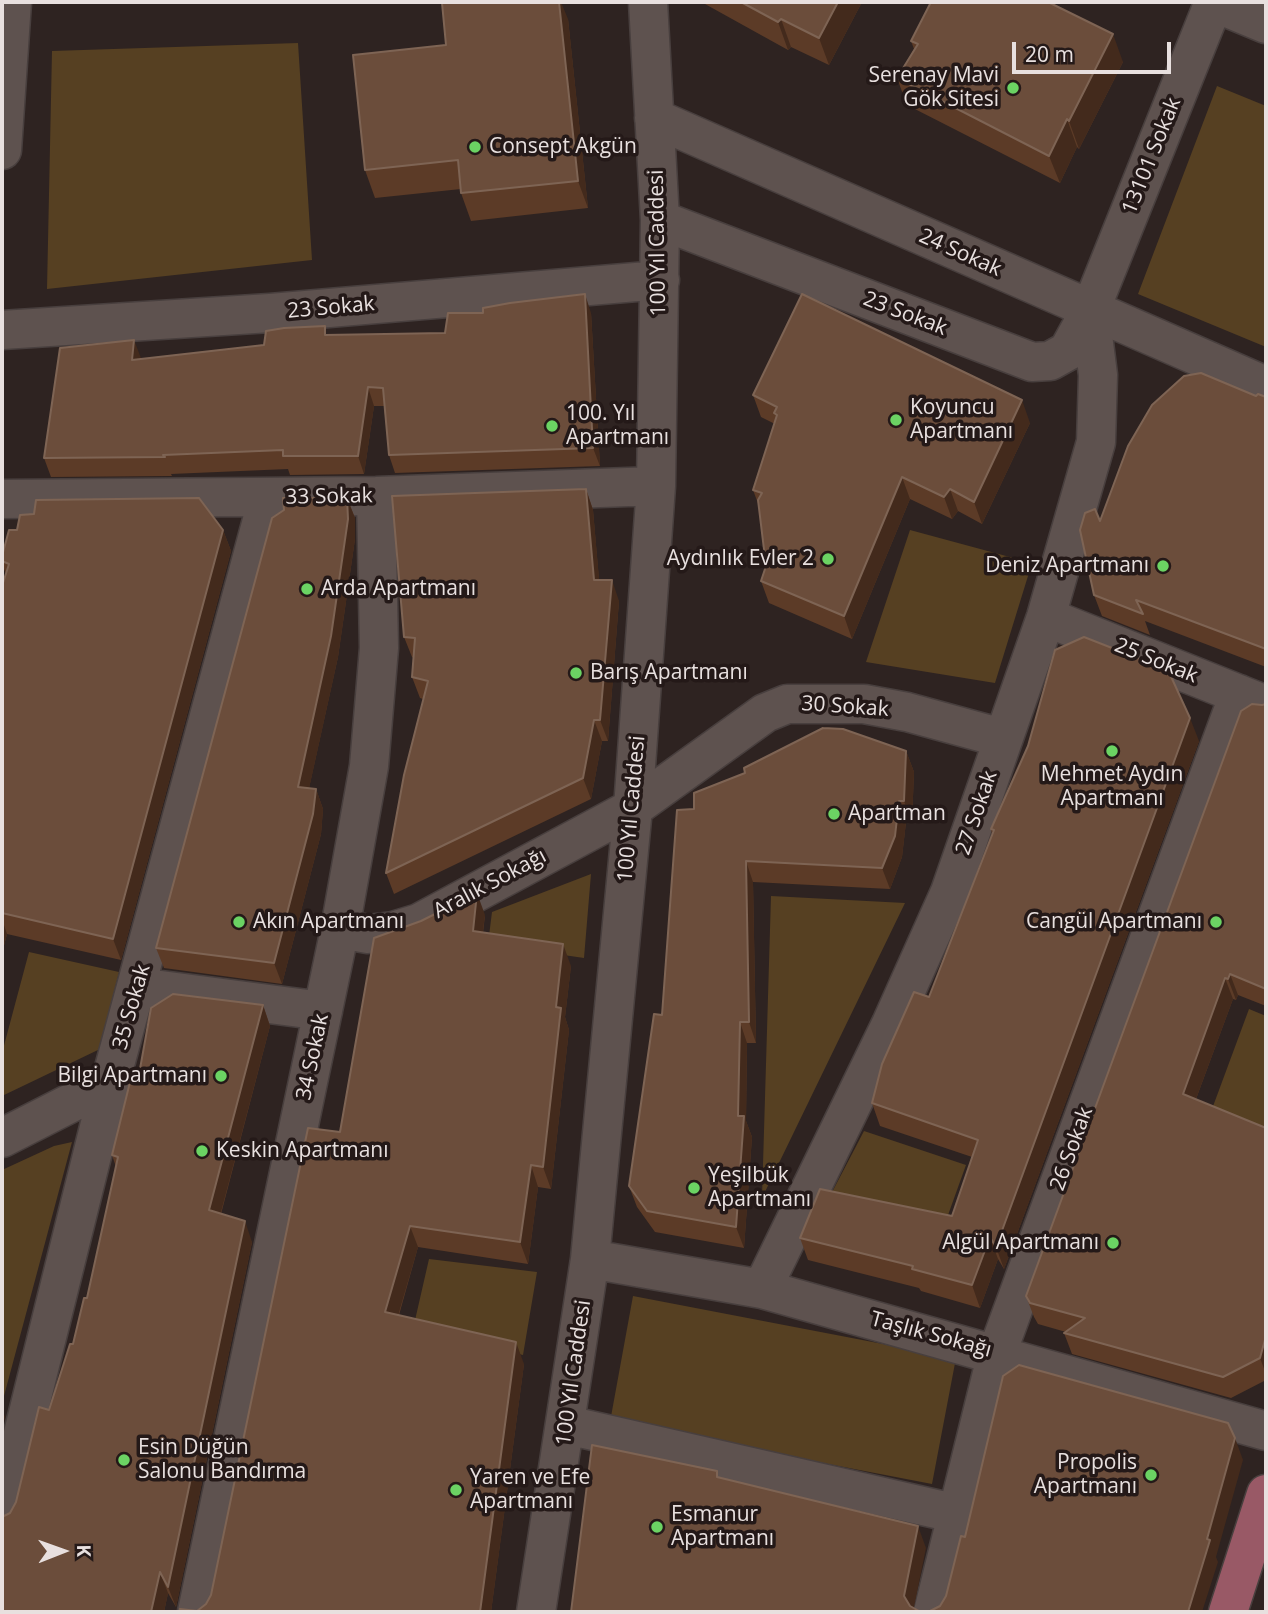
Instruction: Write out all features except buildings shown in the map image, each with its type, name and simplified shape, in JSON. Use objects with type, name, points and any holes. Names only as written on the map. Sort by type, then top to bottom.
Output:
[{"type":"main road","points":[[1228,1612],[1266,1494]]},
{"type":"street","points":[[2,150],[12,2]]},
{"type":"street","name":"100 Yıl Caddesi","points":[[536,1612],[590,1259],[633,808],[656,486],[660,220],[648,2]]},
{"type":"street","points":[[1214,2],[1266,24]]},
{"type":"street","name":"13101 Sokak","points":[[1090,311],[1214,2]]},
{"type":"street","name":"24 Sokak","points":[[654,118],[1266,386]]},
{"type":"street","name":"23 Sokak","points":[[660,220],[1032,362],[1050,361],[1068,351],[1090,311]]},
{"type":"street","name":"23 Sokak","points":[[2,330],[270,313],[660,279]]},
{"type":"street","name":"27 Sokak","points":[[762,1289],[891,1024],[950,892],[1046,617],[1096,442],[1098,375],[1090,311]]},
{"type":"street","name":"33 Sokak","points":[[2,499],[376,496],[656,486]]},
{"type":"street","name":"34 Sokak","points":[[197,1612],[340,929],[369,766],[379,648],[376,496]]},
{"type":"street","name":"35 Sokak","points":[[2,1518],[110,1083],[268,498]]},
{"type":"street","name":"25 Sokak","points":[[1046,617],[1253,700]]},
{"type":"street","name":"26 Sokak","points":[[933,1612],[997,1353],[1253,700]]},
{"type":"street","name":"30 Sokak","points":[[633,808],[765,713],[787,704],[864,704],[907,712],[1002,738]]},
{"type":"street","name":"Aralık Sokağı","points":[[340,929],[368,934],[393,931],[419,923],[633,808]]},
{"type":"street","points":[[138,987],[323,1011]]},
{"type":"street","points":[[2,1138],[110,1083]]},
{"type":"street","name":"Taşlık Sokağı","points":[[590,1259],[762,1289],[997,1353],[1266,1431]]},
{"type":"street","points":[[566,1425],[958,1514]]},
{"type":"shaded area","points":[[298,43],[312,260],[47,289],[52,51]]},
{"type":"shaded area","points":[[1217,86],[1266,106],[1266,347],[1138,294]]},
{"type":"shaded area","points":[[910,530],[1032,563],[995,683],[866,662]]},
{"type":"shaded area","points":[[591,874],[584,958],[488,944],[492,912]]},
{"type":"shaded area","points":[[771,896],[905,903],[762,1198]]},
{"type":"shaded area","points":[[29,952],[119,972],[100,1049],[2,1096],[2,1053]]},
{"type":"shaded area","points":[[1249,1009],[1266,1016],[1266,1131],[1212,1109]]},
{"type":"shaded area","points":[[864,1131],[966,1165],[943,1229],[829,1198]]},
{"type":"shaded area","points":[[72,1142],[4,1396],[2,1170],[54,1146]]},
{"type":"shaded area","points":[[429,1259],[537,1272],[523,1355],[413,1329]]},
{"type":"shaded area","points":[[633,1296],[956,1358],[932,1484],[610,1422]]},
{"type":"place","name":"Serenay Mavi Gök Sitesi","points":[[1013,88]]},
{"type":"place","name":"Consept Akgün","points":[[475,147]]},
{"type":"place","name":"Koyuncu Apartmanı","points":[[896,420]]},
{"type":"place","name":"100. Yıl Apartmanı","points":[[552,426]]},
{"type":"place","name":"Aydınlık Evler 2","points":[[828,559]]},
{"type":"place","name":"Deniz Apartmanı","points":[[1163,566]]},
{"type":"place","name":"Arda Apartmanı","points":[[307,589]]},
{"type":"place","name":"Barış Apartmanı","points":[[576,673]]},
{"type":"place","name":"Mehmet Aydın Apartmanı","points":[[1112,751]]},
{"type":"place","name":"Apartman","points":[[834,814]]},
{"type":"place","name":"Akın Apartmanı","points":[[239,922]]},
{"type":"place","name":"Cangül Apartmanı","points":[[1216,922]]},
{"type":"place","name":"Bilgi Apartmanı","points":[[221,1076]]},
{"type":"place","name":"Keskin Apartmanı","points":[[202,1151]]},
{"type":"place","name":"Yeşilbük Apartmanı","points":[[694,1188]]},
{"type":"place","name":"Algül Apartmanı","points":[[1113,1243]]},
{"type":"place","name":"Esin Düğün Salonu Bandırma","points":[[124,1460]]},
{"type":"place","name":"Propolis Apartmanı","points":[[1151,1475]]},
{"type":"place","name":"Yaren ve Efe Apartmanı","points":[[456,1490]]},
{"type":"place","name":"Esmanur Apartmanı","points":[[657,1527]]}]
